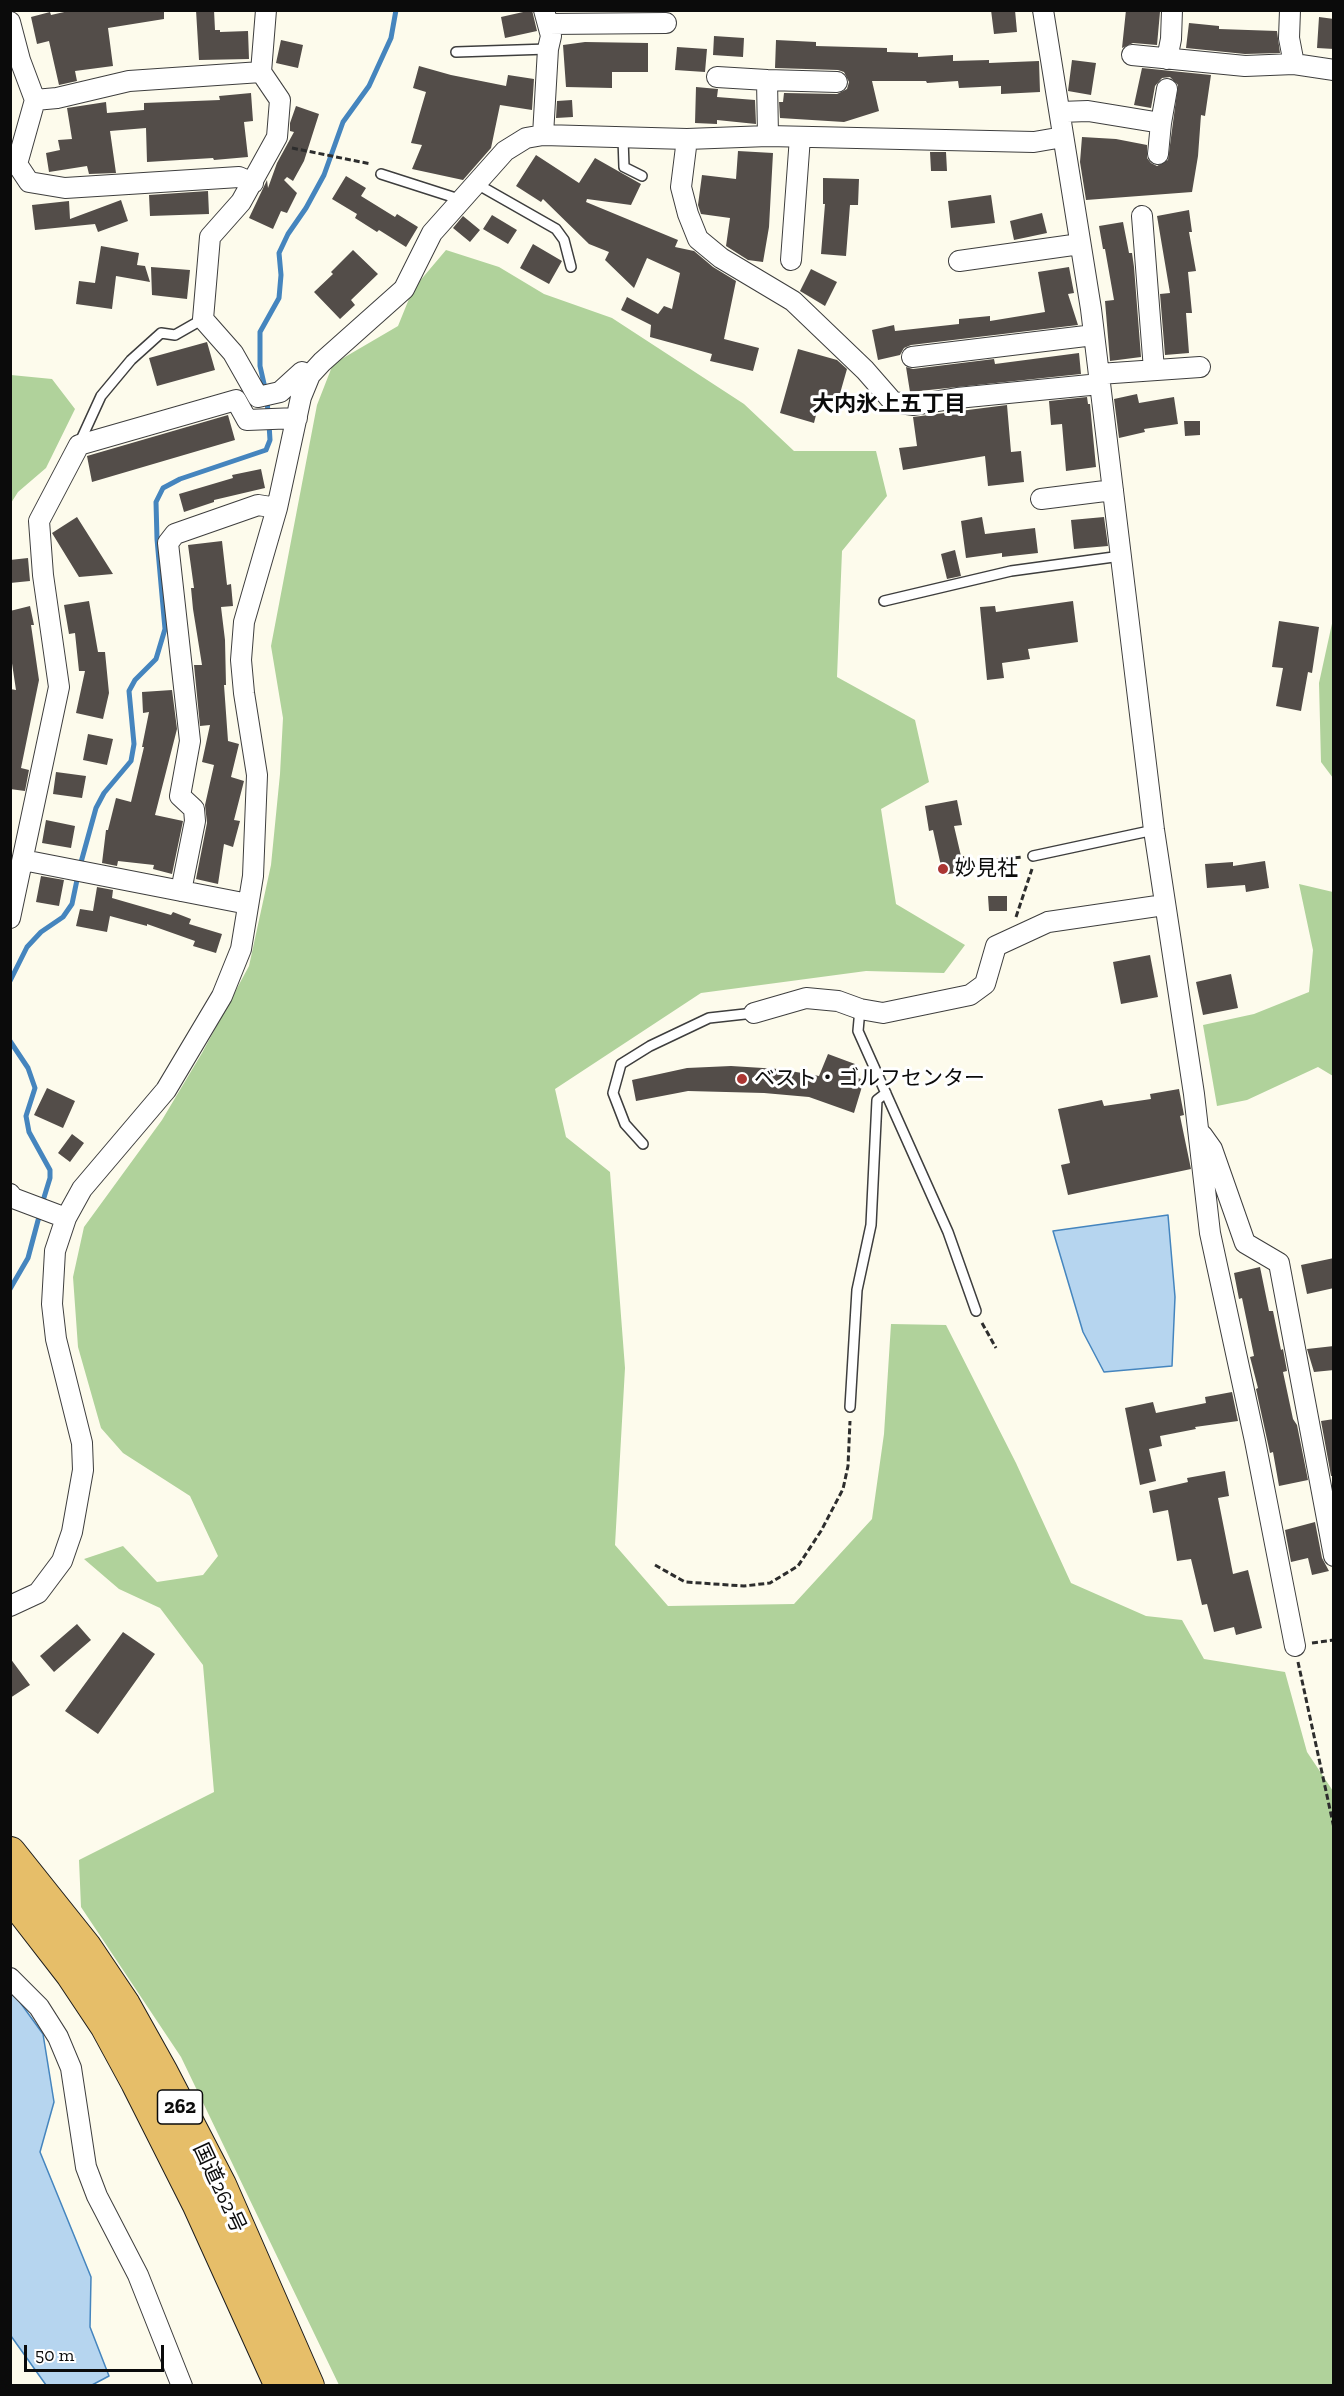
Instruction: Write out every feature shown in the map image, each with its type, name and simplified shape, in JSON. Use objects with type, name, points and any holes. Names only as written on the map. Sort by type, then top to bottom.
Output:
[{"type":"highway","name":"国道262号","points":[[10,1853],[85,1947],[124,2005],[220,2185],[308,2385]]},
{"type":"highway","name":"国道262号","points":[[10,1894],[72,1974],[106,2025],[127,2063],[198,2204],[281,2385]]},
{"type":"street","points":[[266,10],[261,72],[280,100],[277,137],[241,202],[210,237],[203,319],[233,354],[258,397],[280,392],[302,372],[310,375]]},
{"type":"street","points":[[1043,10],[1094,335],[1154,830],[1198,1130],[1210,1233],[1255,1441],[1295,1646]]},
{"type":"street","points":[[1167,59],[1171,39],[1172,10]]},
{"type":"street","points":[[1290,10],[1288,38],[1294,64]]},
{"type":"street","points":[[543,135],[548,49],[551,36],[546,17],[666,23]]},
{"type":"street","points":[[10,22],[15,62],[35,100],[17,164],[29,182],[65,188],[238,177],[253,183]]},
{"type":"street","points":[[1132,55],[1245,66],[1294,64],[1334,70]]},
{"type":"street","points":[[35,100],[57,98],[129,81],[261,72]]},
{"type":"street","points":[[717,77],[837,82]]},
{"type":"street","points":[[767,80],[768,136]]},
{"type":"street","points":[[1158,154],[1167,89]]},
{"type":"street","points":[[1060,112],[1088,111],[1161,123]]},
{"type":"street","points":[[10,1606],[38,1593],[62,1561],[72,1532],[83,1470],[82,1443],[56,1339],[52,1304],[55,1251],[66,1218],[82,1189],[166,1090],[222,996],[241,949],[253,876],[257,775],[241,660],[244,622],[277,508],[301,397],[310,375],[404,289],[432,232],[505,151],[526,138],[543,135],[687,139],[768,136],[1034,142],[1064,137]]},
{"type":"street","points":[[792,260],[800,137]]},
{"type":"street","points":[[687,139],[681,187],[688,214],[699,239],[721,258],[793,301],[865,370],[893,402],[914,405],[1154,370],[1200,367]]},
{"type":"street","points":[[1142,216],[1154,370]]},
{"type":"street","points":[[959,261],[1080,244]]},
{"type":"street","points":[[912,357],[949,345],[1003,354],[1094,335]]},
{"type":"street","points":[[10,918],[59,687],[43,575],[39,522],[79,445],[236,400],[247,420],[297,418]]},
{"type":"street","points":[[1041,499],[1113,490]]},
{"type":"street","points":[[181,891],[195,821],[194,809],[180,796],[190,741],[168,543],[175,534],[258,505],[277,508]]},
{"type":"street","points":[[23,860],[248,904]]},
{"type":"street","points":[[754,1013],[806,998],[838,1000],[860,1009],[883,1013],[970,995],[985,984],[996,946],[1048,922],[1164,905]]},
{"type":"street","points":[[1198,1130],[1212,1149],[1245,1243],[1279,1263],[1334,1556]]},
{"type":"street","points":[[10,1194],[13,1198],[66,1218]]},
{"type":"street","points":[[10,1978],[39,2007],[58,2037],[71,2068],[86,2167],[97,2196],[138,2275],[182,2385]]},
{"type":"lane","points":[[456,52],[548,49]]},
{"type":"lane","points":[[623,138],[624,167],[642,176]]},
{"type":"lane","points":[[381,174],[462,200]]},
{"type":"lane","points":[[477,184],[556,230],[564,240],[571,267]]},
{"type":"lane","points":[[79,445],[101,396],[131,360],[161,333],[175,335],[203,319]]},
{"type":"lane","points":[[884,601],[1011,571],[1121,556]]},
{"type":"lane","points":[[1033,856],[1154,830]]},
{"type":"lane","points":[[860,1009],[858,1031],[948,1232],[976,1311]]},
{"type":"lane","points":[[643,1144],[626,1124],[613,1093],[621,1064],[650,1046],[709,1018],[754,1013]]},
{"type":"lane","points":[[850,1407],[856,1290],[871,1225],[877,1100],[886,1093]]},
{"type":"path","points":[[273,144],[380,166],[381,174]]},
{"type":"path","points":[[970,863],[1033,856],[1033,866],[1012,928],[1013,939]]},
{"type":"path","points":[[976,1311],[996,1348]]},
{"type":"path","points":[[655,1565],[685,1582],[744,1586],[770,1583],[798,1566],[821,1531],[843,1489],[848,1466],[850,1407]]},
{"type":"path","points":[[1295,1646],[1334,1828]]},
{"type":"green space","points":[[446,250],[499,267],[544,294],[612,318],[744,404],[794,451],[876,451],[887,496],[842,551],[837,677],[915,720],[929,782],[881,809],[896,904],[965,945],[944,973],[866,971],[701,993],[555,1089],[566,1137],[610,1172],[625,1368],[615,1545],[668,1606],[794,1604],[872,1519],[884,1434],[891,1324],[946,1325],[1016,1463],[1071,1583],[1146,1616],[1182,1620],[1204,1659],[1285,1672],[1307,1752],[1333,1791],[1333,2385],[339,2385],[181,2057],[81,1907],[79,1860],[214,1792],[203,1665],[160,1608],[119,1589],[84,1559],[123,1546],[157,1582],[203,1575],[218,1556],[190,1496],[123,1453],[101,1428],[78,1347],[73,1277],[84,1227],[162,1120],[202,1053],[249,966],[271,865],[280,774],[283,718],[271,646],[317,405],[333,364],[398,326],[413,289]]},
{"type":"green space","points":[[11,375],[52,379],[75,409],[46,468],[18,492],[11,503]]},
{"type":"green space","points":[[1333,619],[1333,778],[1321,762],[1319,683]]},
{"type":"green space","points":[[1299,884],[1333,892],[1333,1076],[1318,1067],[1247,1100],[1217,1106],[1203,1025],[1254,1014],[1309,992],[1313,950]]},
{"type":"water","points":[[1168,1215],[1175,1297],[1172,1366],[1104,1372],[1083,1332],[1053,1231]]},
{"type":"water","points":[[14,1994],[43,2034],[54,2102],[40,2152],[91,2277],[90,2327],[109,2376],[92,2385],[46,2385],[11,2336],[10,1995]]},
{"type":"building","points":[[73,10],[164,10],[164,19],[108,28],[113,66],[75,71],[77,81],[59,85],[49,41],[37,44],[31,17],[50,12],[51,15]]},
{"type":"building","points":[[196,10],[214,10],[215,30],[220,30],[220,32],[248,31],[249,59],[199,60]]},
{"type":"building","points":[[532,10],[537,31],[505,38],[501,17]]},
{"type":"building","points":[[991,10],[1015,10],[1017,32],[994,34]]},
{"type":"building","points":[[1126,10],[1160,12],[1157,45],[1133,43],[1122,48]]},
{"type":"building","points":[[1319,17],[1334,19],[1334,49],[1317,48]]},
{"type":"building","points":[[1189,23],[1219,26],[1219,29],[1277,31],[1280,53],[1245,54],[1186,48]]},
{"type":"building","points":[[714,36],[744,38],[743,57],[713,55]]},
{"type":"building","points":[[281,40],[303,45],[298,68],[276,63]]},
{"type":"building","points":[[776,40],[816,42],[816,46],[887,48],[887,52],[918,53],[918,57],[953,55],[953,61],[989,60],[989,63],[1039,61],[1040,92],[1001,94],[1001,86],[959,88],[958,81],[927,83],[926,81],[872,81],[879,111],[844,122],[780,118],[779,102],[783,102],[784,93],[837,94],[847,89],[849,82],[844,72],[838,70],[775,68]]},
{"type":"building","points":[[585,42],[648,43],[648,72],[612,72],[612,88],[566,87],[563,45]]},
{"type":"building","points":[[677,47],[707,49],[705,72],[675,70]]},
{"type":"building","points":[[1072,60],[1096,63],[1091,95],[1068,91]]},
{"type":"building","points":[[419,66],[506,86],[508,75],[534,79],[532,110],[500,105],[491,148],[463,180],[412,169],[422,145],[411,143],[426,92],[413,88]]},
{"type":"building","points":[[1142,68],[1211,75],[1205,116],[1201,115],[1192,192],[1086,200],[1080,162],[1082,137],[1116,139],[1147,145],[1147,158],[1151,163],[1157,166],[1168,160],[1178,85],[1170,77],[1162,78],[1155,86],[1151,108],[1134,105]]},
{"type":"building","points":[[696,87],[718,89],[717,97],[755,100],[756,124],[717,120],[717,124],[695,123]]},
{"type":"building","points":[[251,93],[253,121],[244,122],[248,157],[147,162],[146,128],[110,131],[116,173],[89,174],[87,166],[49,172],[46,153],[60,150],[58,140],[72,139],[67,108],[106,102],[107,113],[144,110],[144,103],[220,100],[219,96]]},
{"type":"building","points":[[572,100],[573,117],[556,118],[557,101]]},
{"type":"building","points":[[296,106],[319,114],[304,161],[293,181],[287,177],[284,180],[297,193],[287,213],[281,211],[273,229],[249,218],[267,180],[268,188],[277,163],[294,132],[290,131],[290,123]]},
{"type":"building","points":[[738,151],[773,153],[769,227],[763,262],[748,260],[726,246],[730,218],[701,214],[698,205],[702,175],[736,179]]},
{"type":"building","points":[[930,152],[946,152],[947,171],[931,171]]},
{"type":"building","points":[[536,155],[579,183],[595,158],[641,184],[631,205],[587,199],[586,202],[678,240],[675,247],[694,251],[713,267],[736,281],[724,339],[759,348],[753,371],[710,361],[712,354],[650,337],[651,325],[621,310],[627,297],[658,314],[664,306],[672,309],[680,273],[647,258],[634,288],[605,260],[609,252],[589,244],[543,199],[541,202],[516,186]]},
{"type":"building","points":[[346,176],[366,188],[361,196],[395,217],[397,214],[418,227],[406,247],[355,218],[357,214],[332,199]]},
{"type":"building","points":[[823,178],[859,179],[858,205],[850,205],[846,256],[821,254],[825,204],[823,204]]},
{"type":"building","points":[[208,191],[209,214],[150,216],[149,195]]},
{"type":"building","points":[[991,195],[995,223],[951,228],[948,201]]},
{"type":"building","points":[[121,200],[128,221],[98,232],[95,224],[35,230],[32,205],[69,201],[70,219]]},
{"type":"building","points":[[1189,210],[1192,232],[1189,232],[1196,271],[1188,272],[1192,313],[1186,313],[1189,353],[1165,355],[1160,294],[1170,293],[1157,216]]},
{"type":"building","points":[[1042,213],[1047,233],[1014,240],[1010,221]]},
{"type":"building","points":[[492,215],[517,230],[508,244],[483,229]]},
{"type":"building","points":[[463,216],[480,230],[470,242],[453,228]]},
{"type":"building","points":[[1123,222],[1134,267],[1141,357],[1110,361],[1105,301],[1114,300],[1099,226]]},
{"type":"building","points":[[533,244],[562,261],[549,284],[520,268]]},
{"type":"building","points":[[101,246],[139,253],[137,265],[145,266],[150,282],[116,276],[112,309],[76,304],[79,281],[95,283]]},
{"type":"building","points":[[353,250],[378,274],[351,300],[355,305],[340,319],[314,292]]},
{"type":"building","points":[[151,267],[190,270],[187,299],[152,295]]},
{"type":"building","points":[[1069,267],[1074,293],[1068,294],[1078,325],[911,345],[904,348],[900,355],[878,360],[872,330],[894,325],[895,331],[959,324],[959,319],[990,316],[990,321],[1045,312],[1038,272]]},
{"type":"building","points":[[811,269],[837,282],[825,306],[800,291]]},
{"type":"building","points":[[207,342],[215,370],[157,386],[149,358]]},
{"type":"building","points":[[798,349],[837,360],[847,369],[837,404],[820,399],[814,423],[780,413]]},
{"type":"building","points":[[1079,353],[1081,374],[910,392],[906,367],[913,369],[994,359],[995,364]]},
{"type":"building","points":[[1137,394],[1139,403],[1174,397],[1178,424],[1144,429],[1145,432],[1119,438],[1114,399]]},
{"type":"building","points":[[1087,397],[1088,404],[1090,404],[1096,467],[1066,471],[1062,424],[1051,425],[1049,401]]},
{"type":"building","points":[[1007,405],[1011,452],[1021,451],[1024,482],[988,486],[985,456],[903,470],[899,448],[917,446],[913,417]]},
{"type":"building","points":[[228,415],[235,440],[92,482],[87,456]]},
{"type":"building","points":[[1184,421],[1200,421],[1200,435],[1185,436]]},
{"type":"building","points":[[261,469],[265,488],[214,500],[214,502],[184,512],[179,494],[233,478],[232,475]]},
{"type":"building","points":[[77,517],[113,574],[79,577],[52,533]]},
{"type":"building","points":[[982,517],[985,534],[1035,528],[1038,553],[1002,557],[1002,553],[966,558],[961,521]]},
{"type":"building","points":[[1104,517],[1108,546],[1074,549],[1071,520]]},
{"type":"building","points":[[222,541],[227,585],[231,584],[233,606],[221,607],[225,640],[226,685],[224,685],[228,741],[239,744],[231,777],[244,781],[234,820],[240,821],[233,847],[224,844],[218,884],[196,879],[207,823],[205,805],[214,765],[202,762],[210,725],[200,726],[194,665],[202,665],[193,609],[191,588],[194,588],[188,545]]},
{"type":"building","points":[[955,550],[961,576],[947,579],[941,554]]},
{"type":"building","points":[[28,558],[30,581],[10,583],[10,560]]},
{"type":"building","points":[[89,601],[98,652],[105,652],[109,693],[103,719],[76,713],[85,671],[79,671],[75,633],[69,634],[64,605]]},
{"type":"building","points":[[1073,601],[1078,642],[1028,649],[1030,659],[1002,663],[1004,678],[987,680],[980,607],[995,606],[996,612]]},
{"type":"building","points":[[30,606],[39,680],[21,768],[29,770],[25,791],[10,789],[10,689],[16,690],[10,650],[10,611]]},
{"type":"building","points":[[1279,621],[1319,627],[1312,673],[1308,672],[1301,711],[1276,706],[1283,668],[1272,667]]},
{"type":"building","points":[[172,690],[177,729],[155,815],[183,821],[172,874],[153,869],[154,865],[118,861],[117,866],[102,863],[106,830],[108,830],[116,798],[131,802],[144,747],[142,747],[149,712],[143,713],[142,692]]},
{"type":"building","points":[[88,734],[113,739],[107,765],[83,760]]},
{"type":"building","points":[[56,772],[86,776],[82,798],[53,794]]},
{"type":"building","points":[[957,800],[962,825],[954,826],[967,871],[943,875],[933,830],[929,831],[925,806]]},
{"type":"building","points":[[46,820],[75,826],[71,848],[42,843]]},
{"type":"building","points":[[1265,861],[1269,888],[1246,892],[1245,885],[1207,888],[1205,864],[1233,862],[1233,866]]},
{"type":"building","points":[[41,876],[64,880],[59,906],[36,902]]},
{"type":"building","points":[[97,887],[113,890],[112,898],[171,915],[173,912],[191,919],[189,924],[222,934],[216,953],[193,946],[195,941],[147,924],[147,926],[110,916],[107,932],[76,926],[80,909],[93,911]]},
{"type":"building","points":[[988,896],[1007,896],[1007,911],[989,911]]},
{"type":"building","points":[[1150,955],[1158,997],[1121,1004],[1113,962]]},
{"type":"building","points":[[1231,974],[1238,1008],[1203,1015],[1196,982]]},
{"type":"building","points":[[828,1054],[855,1064],[849,1075],[864,1080],[854,1113],[809,1097],[764,1093],[688,1091],[636,1101],[632,1080],[687,1068],[731,1066],[779,1069],[819,1076]]},
{"type":"building","points":[[47,1088],[75,1101],[63,1128],[34,1115]]},
{"type":"building","points":[[1179,1089],[1184,1115],[1180,1116],[1191,1169],[1068,1195],[1061,1165],[1070,1163],[1058,1109],[1102,1100],[1104,1106],[1151,1099],[1150,1094]]},
{"type":"building","points":[[72,1134],[84,1143],[70,1162],[58,1153]]},
{"type":"building","points":[[1334,1258],[1334,1288],[1307,1294],[1301,1265]]},
{"type":"building","points":[[1260,1267],[1269,1311],[1273,1311],[1281,1350],[1283,1349],[1287,1371],[1283,1372],[1308,1480],[1279,1486],[1273,1452],[1270,1453],[1256,1389],[1258,1388],[1250,1357],[1254,1356],[1242,1298],[1239,1299],[1234,1273]]},
{"type":"building","points":[[1334,1346],[1334,1370],[1314,1372],[1307,1349]]},
{"type":"building","points":[[1232,1392],[1238,1421],[1195,1427],[1196,1429],[1160,1436],[1162,1446],[1149,1449],[1156,1481],[1140,1485],[1125,1408],[1153,1402],[1156,1413],[1206,1403],[1205,1397]]},
{"type":"building","points":[[1334,1419],[1334,1476],[1331,1476],[1321,1421]]},
{"type":"building","points":[[1225,1471],[1229,1496],[1218,1498],[1233,1574],[1248,1570],[1262,1628],[1236,1635],[1234,1627],[1214,1632],[1207,1604],[1202,1605],[1191,1559],[1177,1561],[1168,1510],[1153,1513],[1149,1491],[1188,1482],[1187,1478]]},
{"type":"building","points":[[1315,1522],[1322,1558],[1329,1571],[1312,1575],[1308,1558],[1291,1562],[1285,1530]]},
{"type":"building","points":[[77,1624],[91,1640],[54,1672],[40,1656]]},
{"type":"building","points":[[123,1632],[155,1654],[98,1734],[65,1711]]},
{"type":"building","points":[[10,1658],[30,1685],[10,1698]]},
{"type":"waterway","points":[[268,415],[267,397],[260,366],[260,332],[279,298],[281,275],[279,253],[324,175],[343,122],[369,86],[391,38],[396,10]]},
{"type":"waterway","points":[[80,866],[96,808],[104,793],[131,761],[134,744],[129,691],[135,680],[156,659],[165,629],[156,502],[163,488],[180,479],[266,450],[270,440],[269,424]]},
{"type":"waterway","points":[[10,981],[27,947],[41,932],[63,917],[72,904],[78,875]]},
{"type":"waterway","points":[[10,1041],[28,1068],[35,1088],[26,1116],[29,1132],[50,1170],[50,1178],[42,1204]]},
{"type":"waterway","points":[[10,1289],[28,1258],[40,1213]]},
{"type":"place","name":"妙見社","points":[[943,869]]},
{"type":"place","name":"ベスト・ゴルフセンター","points":[[742,1079]]},
{"type":"district","name":"大内氷上五丁目","points":[[889,405]]}]
